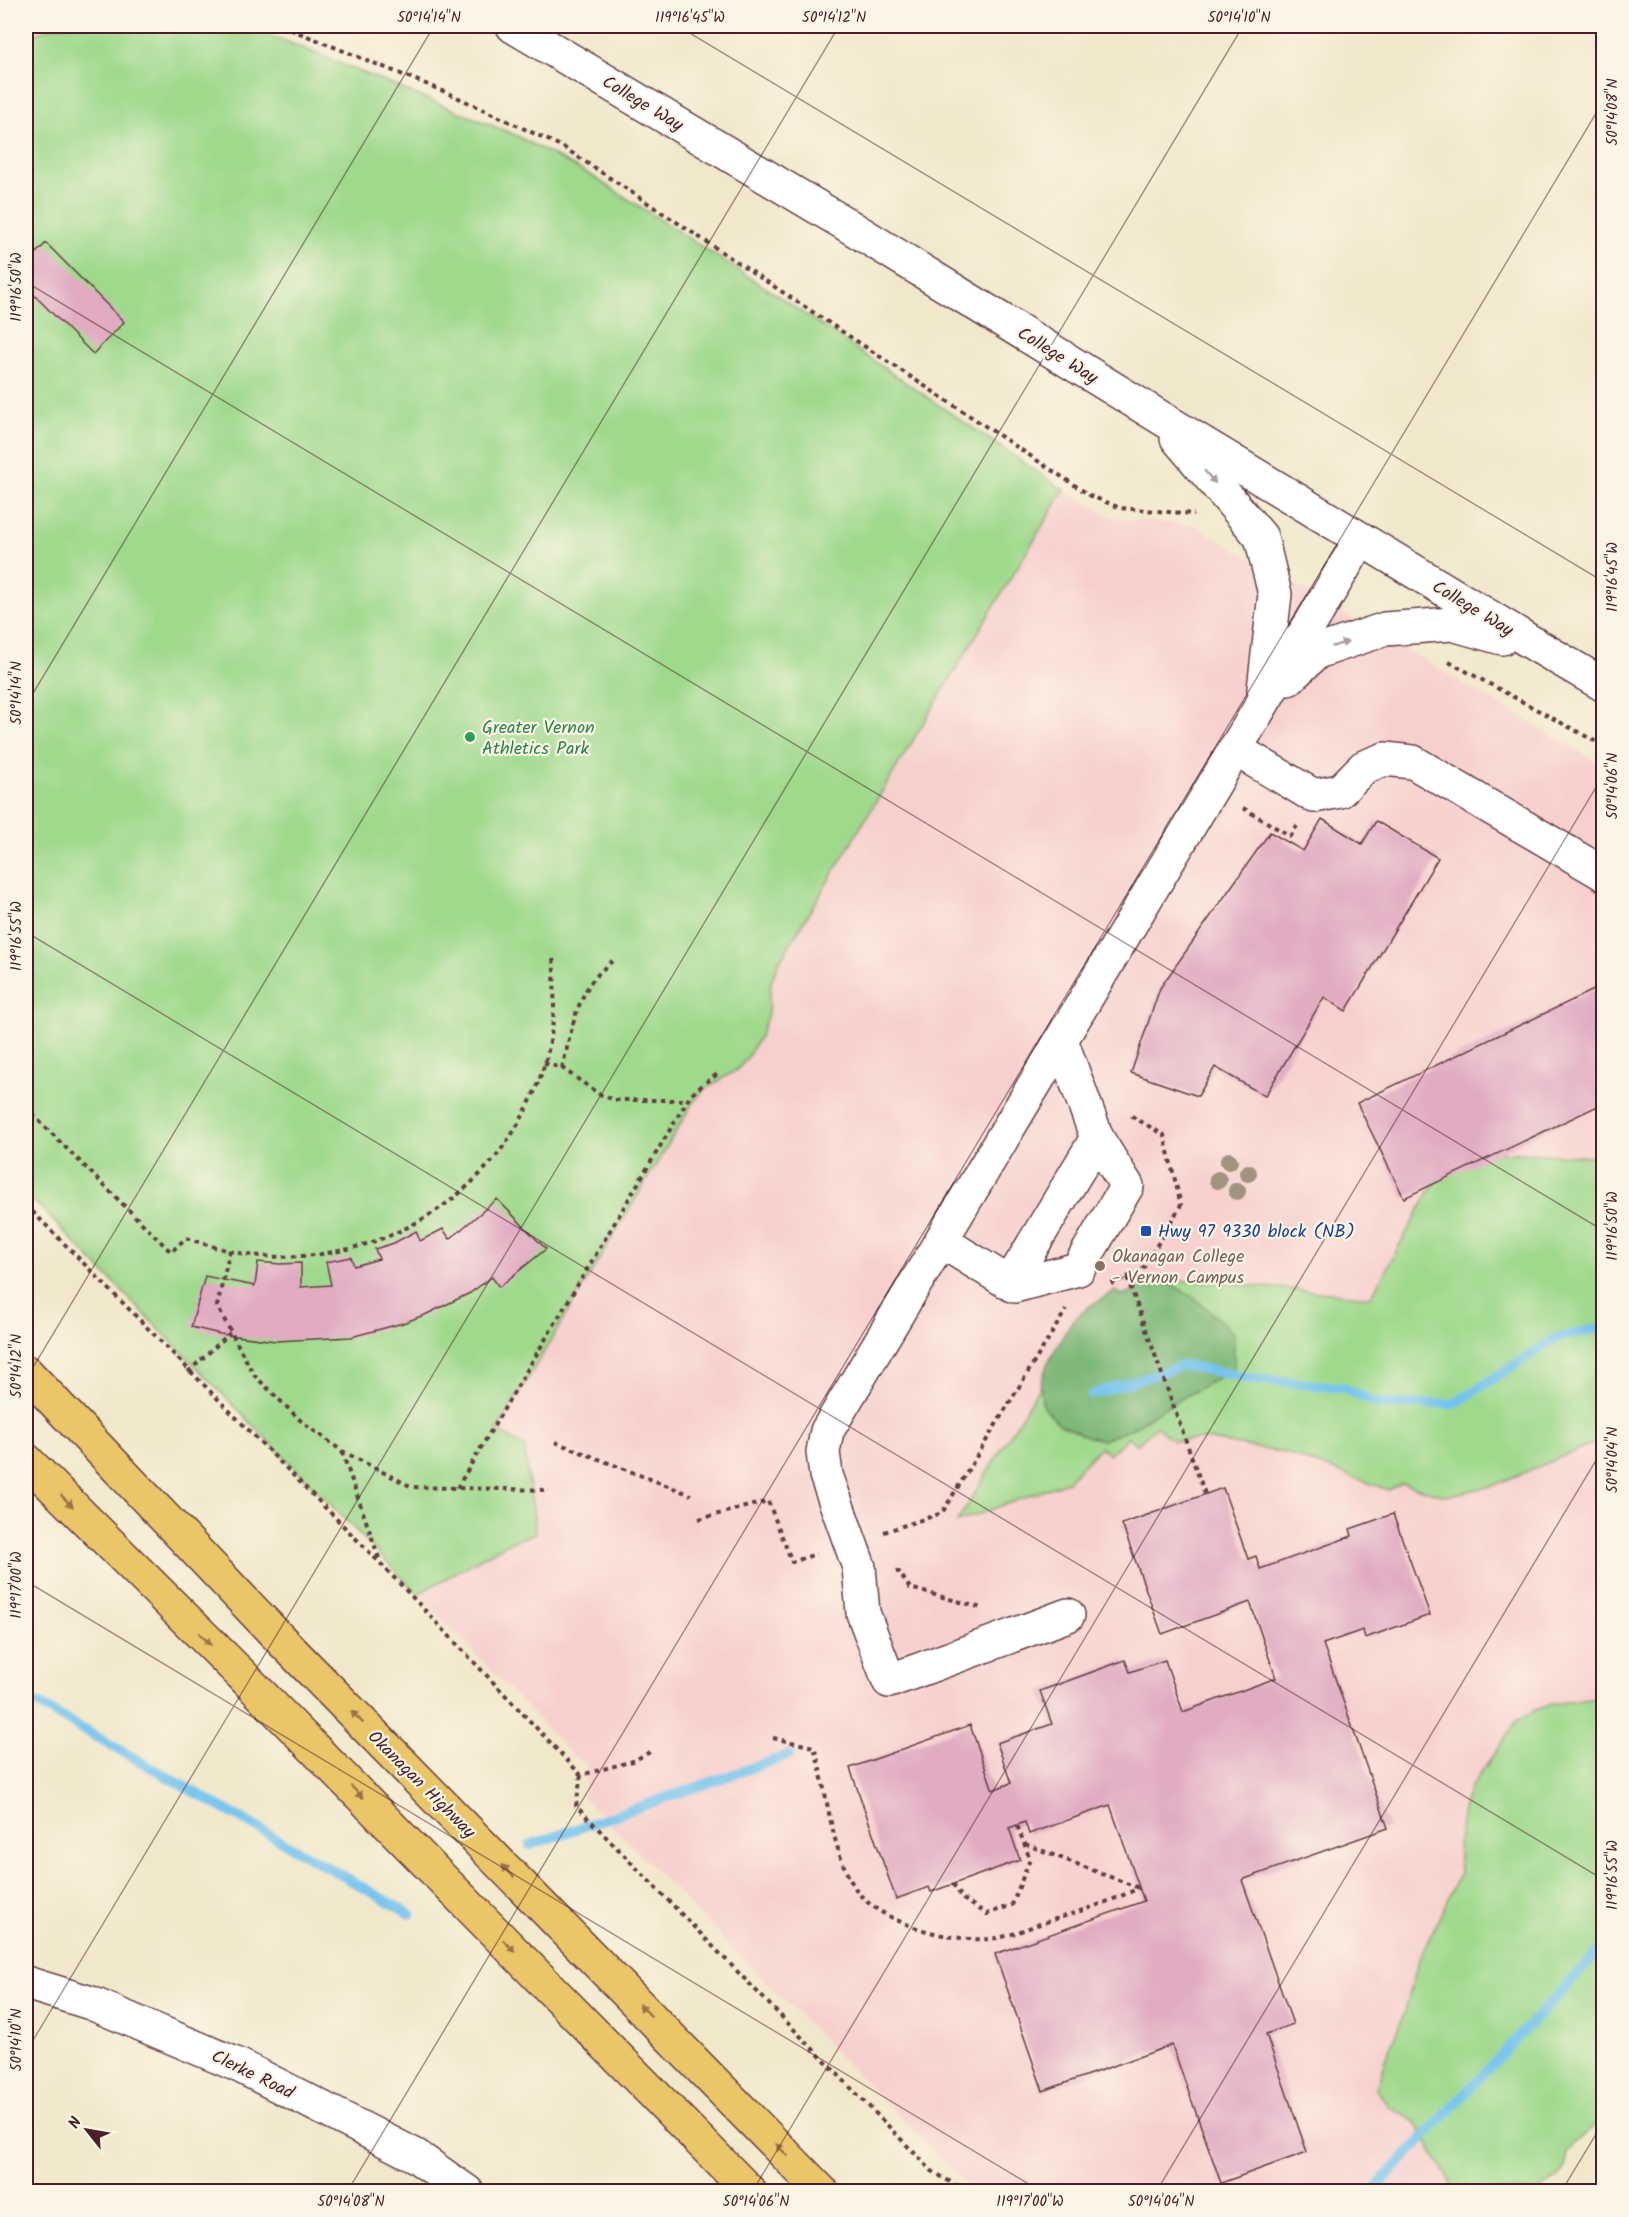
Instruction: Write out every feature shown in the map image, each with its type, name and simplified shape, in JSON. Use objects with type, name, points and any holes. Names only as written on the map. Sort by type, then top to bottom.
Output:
[{"type":"highway","name":"Okanagan Highway","points":[[26,1372],[280,1639],[822,2192]]},
{"type":"highway","points":[[26,1460],[249,1682],[750,2192]]},
{"type":"street","name":"College Way","points":[[513,26],[844,223],[1158,416],[1604,685]]},
{"type":"street","points":[[1158,416],[1261,537],[1275,594],[1262,705]]},
{"type":"street","points":[[1068,1614],[889,1681],[863,1613],[859,1567],[826,1474],[823,1452],[827,1431],[1361,539]]},
{"type":"street","points":[[1262,705],[1317,652],[1385,629],[1452,624],[1539,647]]},
{"type":"street","points":[[1235,749],[1314,796],[1340,791],[1364,767],[1385,759],[1413,762],[1604,874]]},
{"type":"street","points":[[941,1241],[1014,1286],[1078,1269],[1127,1186],[1097,1138],[1061,1040]]},
{"type":"street","points":[[1010,1283],[1097,1138]]},
{"type":"street","name":"Clerke Road","points":[[26,1983],[91,2003],[240,2066],[416,2156],[467,2192]]},
{"type":"path","points":[[282,26],[448,93],[563,147],[1091,496],[1120,508],[1199,514]]},
{"type":"path","points":[[1443,659],[1604,746]]},
{"type":"path","points":[[1237,818],[1243,808],[1290,836],[1314,796]]},
{"type":"path","points":[[26,1108],[171,1252],[186,1238],[260,1256],[305,1256],[343,1251],[375,1242],[441,1209],[479,1176],[505,1145],[526,1109],[544,1063],[553,1022],[555,988],[553,956]]},
{"type":"path","points":[[562,1068],[576,1012],[593,980],[613,960]]},
{"type":"path","points":[[544,1063],[562,1068],[599,1094],[614,1100],[688,1100]]},
{"type":"path","points":[[457,1488],[688,1100],[700,1086],[720,1072]]},
{"type":"path","points":[[1108,1286],[1141,1272],[1181,1205],[1164,1135],[1122,1111]]},
{"type":"path","points":[[26,1205],[188,1372],[381,1564],[581,1775]]},
{"type":"path","points":[[230,1250],[217,1306],[254,1374],[302,1422],[342,1451],[412,1487],[549,1490]]},
{"type":"path","points":[[1127,1277],[1205,1494]]},
{"type":"path","points":[[882,1533],[942,1513],[1069,1305]]},
{"type":"path","points":[[188,1372],[230,1333]]},
{"type":"path","points":[[555,1442],[691,1495]]},
{"type":"path","points":[[342,1451],[381,1564]]},
{"type":"path","points":[[699,1519],[768,1501],[792,1562],[822,1552]]},
{"type":"path","points":[[859,1567],[899,1572],[910,1588],[987,1609],[1005,1638]]},
{"type":"path","points":[[773,1738],[814,1747],[824,1777],[832,1830],[855,1888],[870,1904],[902,1922],[941,1934],[965,1938],[997,1938],[1119,1898],[1139,1888],[1024,1844]]},
{"type":"path","points":[[581,1775],[633,1761],[650,1752]]},
{"type":"path","points":[[581,1775],[576,1806],[932,2171],[959,2187],[1000,2192]]},
{"type":"path","points":[[953,1884],[963,1899],[987,1914],[1012,1905],[1030,1859],[1017,1825]]},
{"type":"shaded area","name":"Okanagan College - Vernon Campus","points":[[1064,490],[1112,517],[1195,526],[1603,765],[1603,2003],[1493,2191],[973,2191],[584,1798],[587,1763],[575,1758],[418,1594],[508,1543],[536,1533],[497,1430],[694,1101],[704,1090],[738,1069],[761,1034],[768,1013],[771,982],[778,965]]},
{"type":"green space","name":"Greater Vernon Athletics Park","points":[[56,26],[240,26],[280,39],[513,134],[592,176],[769,290],[1064,490],[778,964],[771,982],[768,1013],[761,1034],[747,1058],[738,1069],[704,1090],[694,1101],[497,1430],[524,1447],[536,1533],[508,1543],[418,1594],[26,1193],[26,37]]},
{"type":"green space","points":[[1494,1152],[1603,1157],[1603,1442],[1599,1441],[1492,1486],[1446,1496],[1402,1483],[1388,1490],[1286,1453],[1204,1439],[1173,1441],[1156,1426],[1137,1445],[1128,1437],[1109,1455],[1100,1447],[1067,1482],[957,1522],[1040,1386],[1043,1406],[1131,1429],[1161,1410],[1177,1287],[1161,1281],[1199,1281],[1371,1297],[1429,1192],[1447,1165]]},
{"type":"green space","points":[[1161,1281],[1191,1296],[1234,1334],[1234,1369],[1131,1429],[1103,1440],[1085,1436],[1058,1423],[1043,1406],[1040,1386],[1048,1362],[1072,1321],[1091,1305],[1115,1291],[1122,1295],[1143,1287],[1146,1282]]},
{"type":"green space","points":[[1603,1694],[1603,2118],[1566,2152],[1567,2165],[1562,2174],[1538,2191],[1455,2191],[1416,2122],[1390,2107],[1376,2089],[1405,2012],[1418,1962],[1460,1873],[1458,1844],[1463,1810],[1470,1788],[1517,1721],[1551,1704],[1591,1699]]},
{"type":"building","points":[[46,243],[124,322],[93,354],[26,287],[26,263]]},
{"type":"building","points":[[1322,819],[1362,844],[1376,821],[1438,858],[1346,1011],[1324,997],[1265,1096],[1215,1067],[1198,1096],[1131,1073],[1160,988],[1270,832],[1303,851]]},
{"type":"building","points":[[1604,985],[1604,1103],[1404,1198],[1357,1103]]},
{"type":"building","points":[[497,1199],[546,1249],[499,1287],[492,1277],[470,1293],[427,1314],[351,1337],[276,1341],[220,1334],[191,1327],[205,1276],[255,1286],[258,1262],[301,1263],[301,1287],[331,1285],[326,1262],[351,1257],[354,1266],[379,1259],[375,1249],[394,1243],[416,1231],[420,1241],[443,1229],[450,1239]]},
{"type":"building","points":[[1223,1488],[1248,1559],[1256,1556],[1260,1569],[1352,1536],[1350,1529],[1393,1514],[1430,1615],[1365,1638],[1363,1630],[1323,1644],[1388,1828],[1242,1880],[1293,2024],[1266,2034],[1307,2152],[1221,2183],[1172,2045],[1043,2091],[995,1954],[1144,1901],[1110,1805],[1029,1834],[1025,1822],[1009,1828],[1020,1860],[931,1892],[929,1887],[896,1899],[850,1768],[970,1725],[993,1790],[1011,1783],[997,1743],[1052,1724],[1040,1691],[1125,1660],[1130,1672],[1165,1660],[1183,1712],[1276,1678],[1250,1602],[1162,1634],[1122,1524]]},
{"type":"waterway","points":[[1091,1395],[1184,1365],[1248,1378],[1344,1388],[1378,1404],[1454,1404],[1556,1338],[1604,1327]]},
{"type":"waterway","points":[[26,1697],[410,1914]]},
{"type":"waterway","points":[[530,1845],[789,1755]]},
{"type":"waterway","points":[[1372,2192],[1604,1946]]},
{"type":"place","name":"Greater Vernon Athletics Park","points":[[470,737]]},
{"type":"place","name":"Hwy 97 9330 block (NB)","points":[[1146,1231]]},
{"type":"place","name":"Okanagan College - Vernon Campus","points":[[1100,1266]]}]
